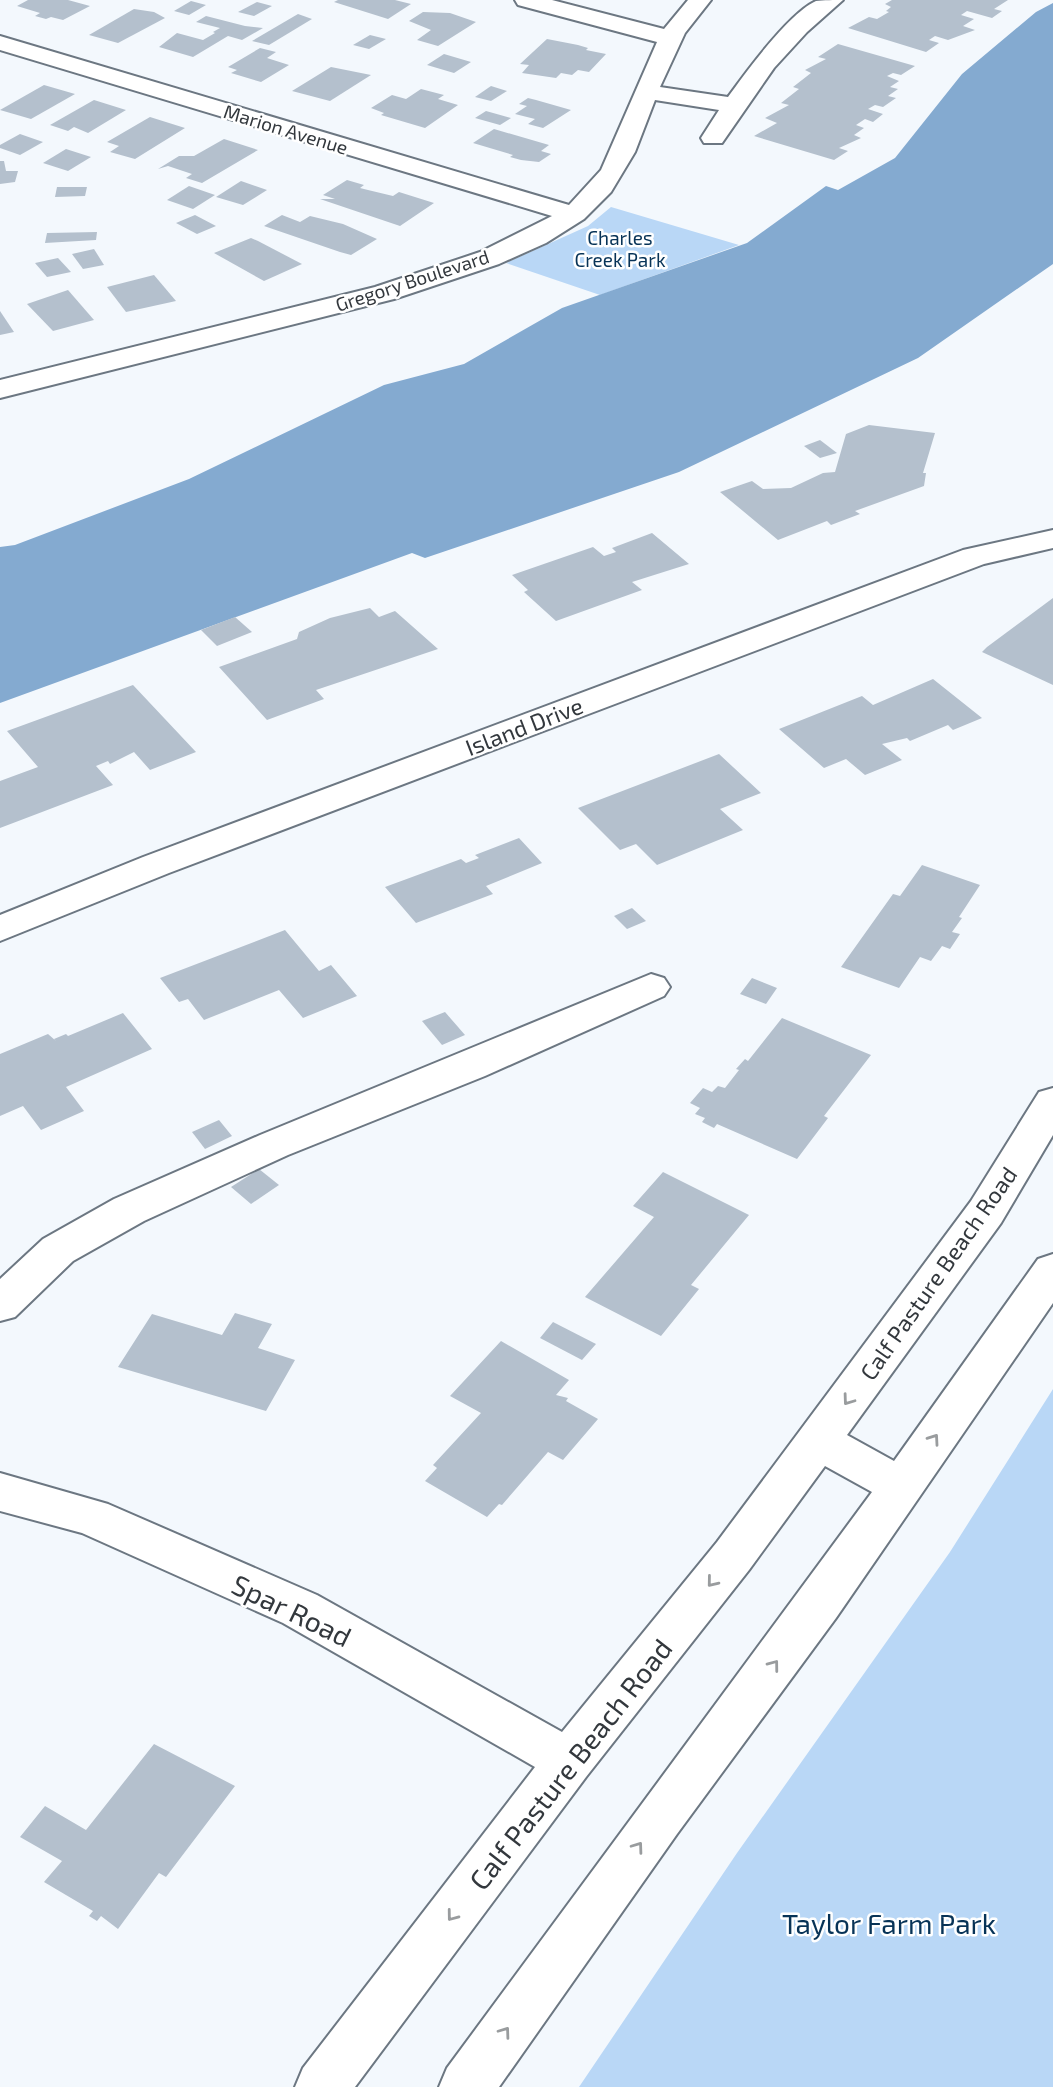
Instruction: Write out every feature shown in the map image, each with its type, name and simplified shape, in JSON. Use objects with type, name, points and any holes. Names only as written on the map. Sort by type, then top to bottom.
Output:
[{"type":"street","points":[[526,0],[670,38]]},
{"type":"street","name":"Gregory Boulevard","points":[[0,390],[388,291],[472,264],[533,237],[572,214],[601,188],[619,159],[670,38],[700,0]]},
{"type":"street","points":[[713,138],[733,105],[814,12],[832,0]]},
{"type":"street","name":"Marion Avenue","points":[[0,43],[572,214]]},
{"type":"street","points":[[647,92],[733,105]]},
{"type":"street","name":"Island Drive","points":[[0,929],[156,865],[974,557],[1053,539]]},
{"type":"street","points":[[0,1305],[58,1250],[129,1210],[274,1145],[471,1066],[651,987]]},
{"type":"street","name":"Calf Pasture Beach Road","points":[[322,2087],[569,1761],[733,1556],[986,1212],[1053,1102]]},
{"type":"street","points":[[466,2087],[659,1818],[820,1604],[1053,1270]]},
{"type":"street","points":[[818,1440],[901,1487]]},
{"type":"street","name":"Spar Road","points":[[0,1492],[92,1517],[300,1609],[569,1761]]},
{"type":"green space","name":"Charles Creek Park","points":[[611,207],[739,245],[600,295],[506,263],[588,226]]},
{"type":"green space","name":"Taylor Farm Park","points":[[1053,1389],[1053,2087],[579,2087],[737,1853],[950,1552]]},
{"type":"shaded area","points":[[1053,3],[1053,264],[918,358],[679,472],[425,558],[412,553],[0,703],[0,547],[15,545],[189,479],[384,385],[464,364],[562,308],[747,243],[826,186],[838,190],[895,158],[962,74],[1036,12]]},
{"type":"building","points":[[28,0],[68,0],[90,6],[63,20],[51,17],[46,19],[35,16],[40,13],[17,6]]},
{"type":"building","points":[[395,0],[411,4],[388,19],[334,2]]},
{"type":"building","points":[[892,0],[1008,0],[994,9],[1002,11],[992,18],[967,11],[961,15],[974,19],[963,26],[975,30],[948,40],[935,36],[929,40],[939,43],[926,52],[848,28],[869,17],[877,19],[889,12],[886,11],[891,7],[885,4]]},
{"type":"building","points":[[191,1],[206,5],[189,15],[174,11]]},
{"type":"building","points":[[257,2],[272,6],[254,16],[238,12]]},
{"type":"building","points":[[134,9],[154,12],[165,18],[118,43],[89,35]]},
{"type":"building","points":[[423,12],[450,13],[476,22],[438,46],[417,40],[431,30],[409,21]]},
{"type":"building","points":[[298,14],[312,19],[269,45],[252,41]]},
{"type":"building","points":[[206,16],[263,28],[242,40],[228,36],[193,57],[159,47],[177,33],[203,40],[215,33],[213,32],[220,28],[196,22]]},
{"type":"building","points":[[370,35],[386,39],[369,49],[353,45]]},
{"type":"building","points":[[547,39],[606,54],[589,72],[578,70],[572,75],[561,73],[556,78],[522,73],[529,65],[520,64]]},
{"type":"building","points":[[838,44],[915,66],[901,75],[893,73],[887,76],[899,81],[890,87],[898,89],[888,96],[896,98],[883,107],[875,105],[868,109],[883,114],[873,122],[865,119],[856,125],[864,128],[854,135],[861,138],[839,148],[848,151],[834,160],[754,136],[777,123],[765,118],[789,105],[781,103],[799,89],[793,87],[811,73],[805,70],[826,59],[818,57]]},
{"type":"building","points":[[260,48],[276,52],[267,58],[289,65],[261,82],[231,73],[237,70],[228,67]]},
{"type":"building","points":[[444,54],[471,62],[454,73],[427,65]]},
{"type":"building","points":[[331,67],[371,75],[330,101],[292,91]]},
{"type":"building","points":[[44,85],[75,94],[31,119],[0,110]]},
{"type":"building","points":[[491,86],[507,91],[491,101],[475,97]]},
{"type":"building","points":[[421,89],[444,95],[438,99],[458,105],[425,128],[381,115],[384,113],[371,108],[392,95],[406,99]]},
{"type":"building","points":[[528,98],[571,110],[543,128],[528,124],[535,119],[515,114],[527,106],[519,104]]},
{"type":"building","points":[[94,100],[126,110],[88,133],[74,127],[68,131],[50,125]]},
{"type":"building","points":[[486,111],[511,118],[500,125],[475,118]]},
{"type":"building","points":[[150,117],[185,128],[135,159],[110,152],[119,146],[107,142]]},
{"type":"building","points":[[494,129],[549,145],[541,151],[551,154],[539,162],[521,160],[473,143]]},
{"type":"building","points":[[20,134],[43,142],[20,155],[0,148],[0,145]]},
{"type":"building","points":[[224,139],[258,150],[202,183],[186,178],[192,174],[168,166],[158,169],[179,156],[194,156]]},
{"type":"building","points":[[66,149],[91,157],[68,171],[43,163]]},
{"type":"building","points":[[0,161],[4,161],[6,171],[18,171],[15,182],[0,184]]},
{"type":"building","points":[[347,180],[364,185],[360,188],[393,196],[399,192],[434,203],[400,226],[320,199],[335,199],[323,195]]},
{"type":"building","points":[[241,181],[267,190],[243,205],[216,197]]},
{"type":"building","points":[[189,186],[215,195],[193,209],[167,200]]},
{"type":"building","points":[[57,187],[87,187],[85,196],[55,197]]},
{"type":"building","points":[[195,215],[216,226],[197,234],[176,223]]},
{"type":"building","points":[[282,215],[300,222],[310,216],[343,224],[377,239],[351,255],[264,226]]},
{"type":"building","points":[[97,232],[96,240],[45,243],[47,233]]},
{"type":"building","points":[[251,238],[302,264],[264,281],[214,253]]},
{"type":"building","points":[[94,249],[104,265],[83,269],[72,254]]},
{"type":"building","points":[[58,258],[71,272],[47,277],[35,263]]},
{"type":"building","points":[[154,275],[176,301],[126,312],[107,287]]},
{"type":"building","points":[[68,290],[94,320],[53,331],[27,304]]},
{"type":"building","points":[[0,311],[14,332],[0,335]]},
{"type":"building","points":[[869,425],[935,433],[923,473],[926,473],[924,486],[855,511],[860,514],[831,525],[827,521],[778,540],[720,492],[752,481],[763,489],[791,488],[823,473],[835,472],[846,434]]},
{"type":"building","points":[[820,440],[837,453],[820,458],[804,446]]},
{"type":"building","points":[[652,533],[689,564],[632,582],[642,590],[556,621],[524,592],[528,590],[512,575],[593,547],[604,556],[616,552],[612,548]]},
{"type":"building","points":[[1053,598],[1053,685],[982,652],[987,647]]},
{"type":"building","points":[[370,608],[379,617],[395,611],[438,649],[316,690],[324,699],[267,720],[219,667],[297,639],[299,632],[330,618]]},
{"type":"building","points":[[235,617],[252,632],[217,646],[201,630]]},
{"type":"building","points":[[933,679],[982,718],[953,730],[948,725],[910,741],[907,738],[882,744],[902,760],[865,775],[846,759],[824,768],[779,729],[862,696],[873,705]]},
{"type":"building","points":[[133,685],[196,752],[150,770],[134,752],[110,764],[108,761],[96,766],[113,785],[0,828],[0,781],[38,767],[7,731]]},
{"type":"building","points":[[719,754],[761,793],[720,809],[743,830],[657,865],[636,844],[620,850],[578,808]]},
{"type":"building","points":[[519,838],[542,863],[486,886],[493,894],[416,923],[385,887],[461,859],[466,863],[479,858],[475,855]]},
{"type":"building","points":[[922,865],[980,885],[959,917],[962,918],[952,932],[960,934],[950,949],[942,946],[931,961],[920,957],[899,988],[841,967],[893,894],[900,896]]},
{"type":"building","points":[[632,908],[646,921],[627,929],[614,916]]},
{"type":"building","points":[[285,930],[319,971],[331,965],[357,996],[303,1018],[279,990],[204,1020],[188,999],[179,1002],[160,978]]},
{"type":"building","points":[[752,978],[777,988],[766,1004],[740,994]]},
{"type":"building","points":[[445,1012],[465,1035],[442,1045],[422,1021]]},
{"type":"building","points":[[123,1013],[152,1049],[66,1087],[84,1111],[41,1130],[23,1106],[0,1116],[0,1054],[48,1034],[56,1041],[54,1039],[66,1034],[68,1036]]},
{"type":"building","points":[[782,1018],[871,1055],[824,1116],[828,1118],[797,1159],[717,1124],[714,1128],[702,1122],[705,1118],[695,1114],[700,1108],[690,1103],[703,1088],[712,1092],[718,1086],[725,1088],[739,1070],[736,1069],[745,1059],[748,1061]]},
{"type":"building","points":[[219,1120],[232,1136],[205,1149],[192,1132]]},
{"type":"building","points":[[259,1169],[279,1185],[251,1204],[231,1187]]},
{"type":"building","points":[[663,1172],[749,1215],[691,1285],[699,1289],[661,1336],[585,1297],[654,1217],[633,1206]]},
{"type":"building","points":[[235,1313],[272,1324],[258,1348],[295,1360],[266,1411],[118,1367],[152,1314],[222,1335]]},
{"type":"building","points":[[553,1322],[596,1344],[582,1360],[540,1338]]},
{"type":"building","points":[[501,1341],[569,1380],[556,1395],[568,1398],[566,1401],[598,1419],[563,1460],[548,1452],[502,1505],[499,1504],[487,1517],[425,1481],[437,1468],[433,1465],[481,1413],[450,1396]]},
{"type":"building","points":[[154,1744],[235,1786],[166,1877],[159,1873],[118,1929],[101,1916],[97,1921],[89,1916],[93,1911],[44,1882],[62,1861],[20,1837],[45,1806],[86,1830]]}]
